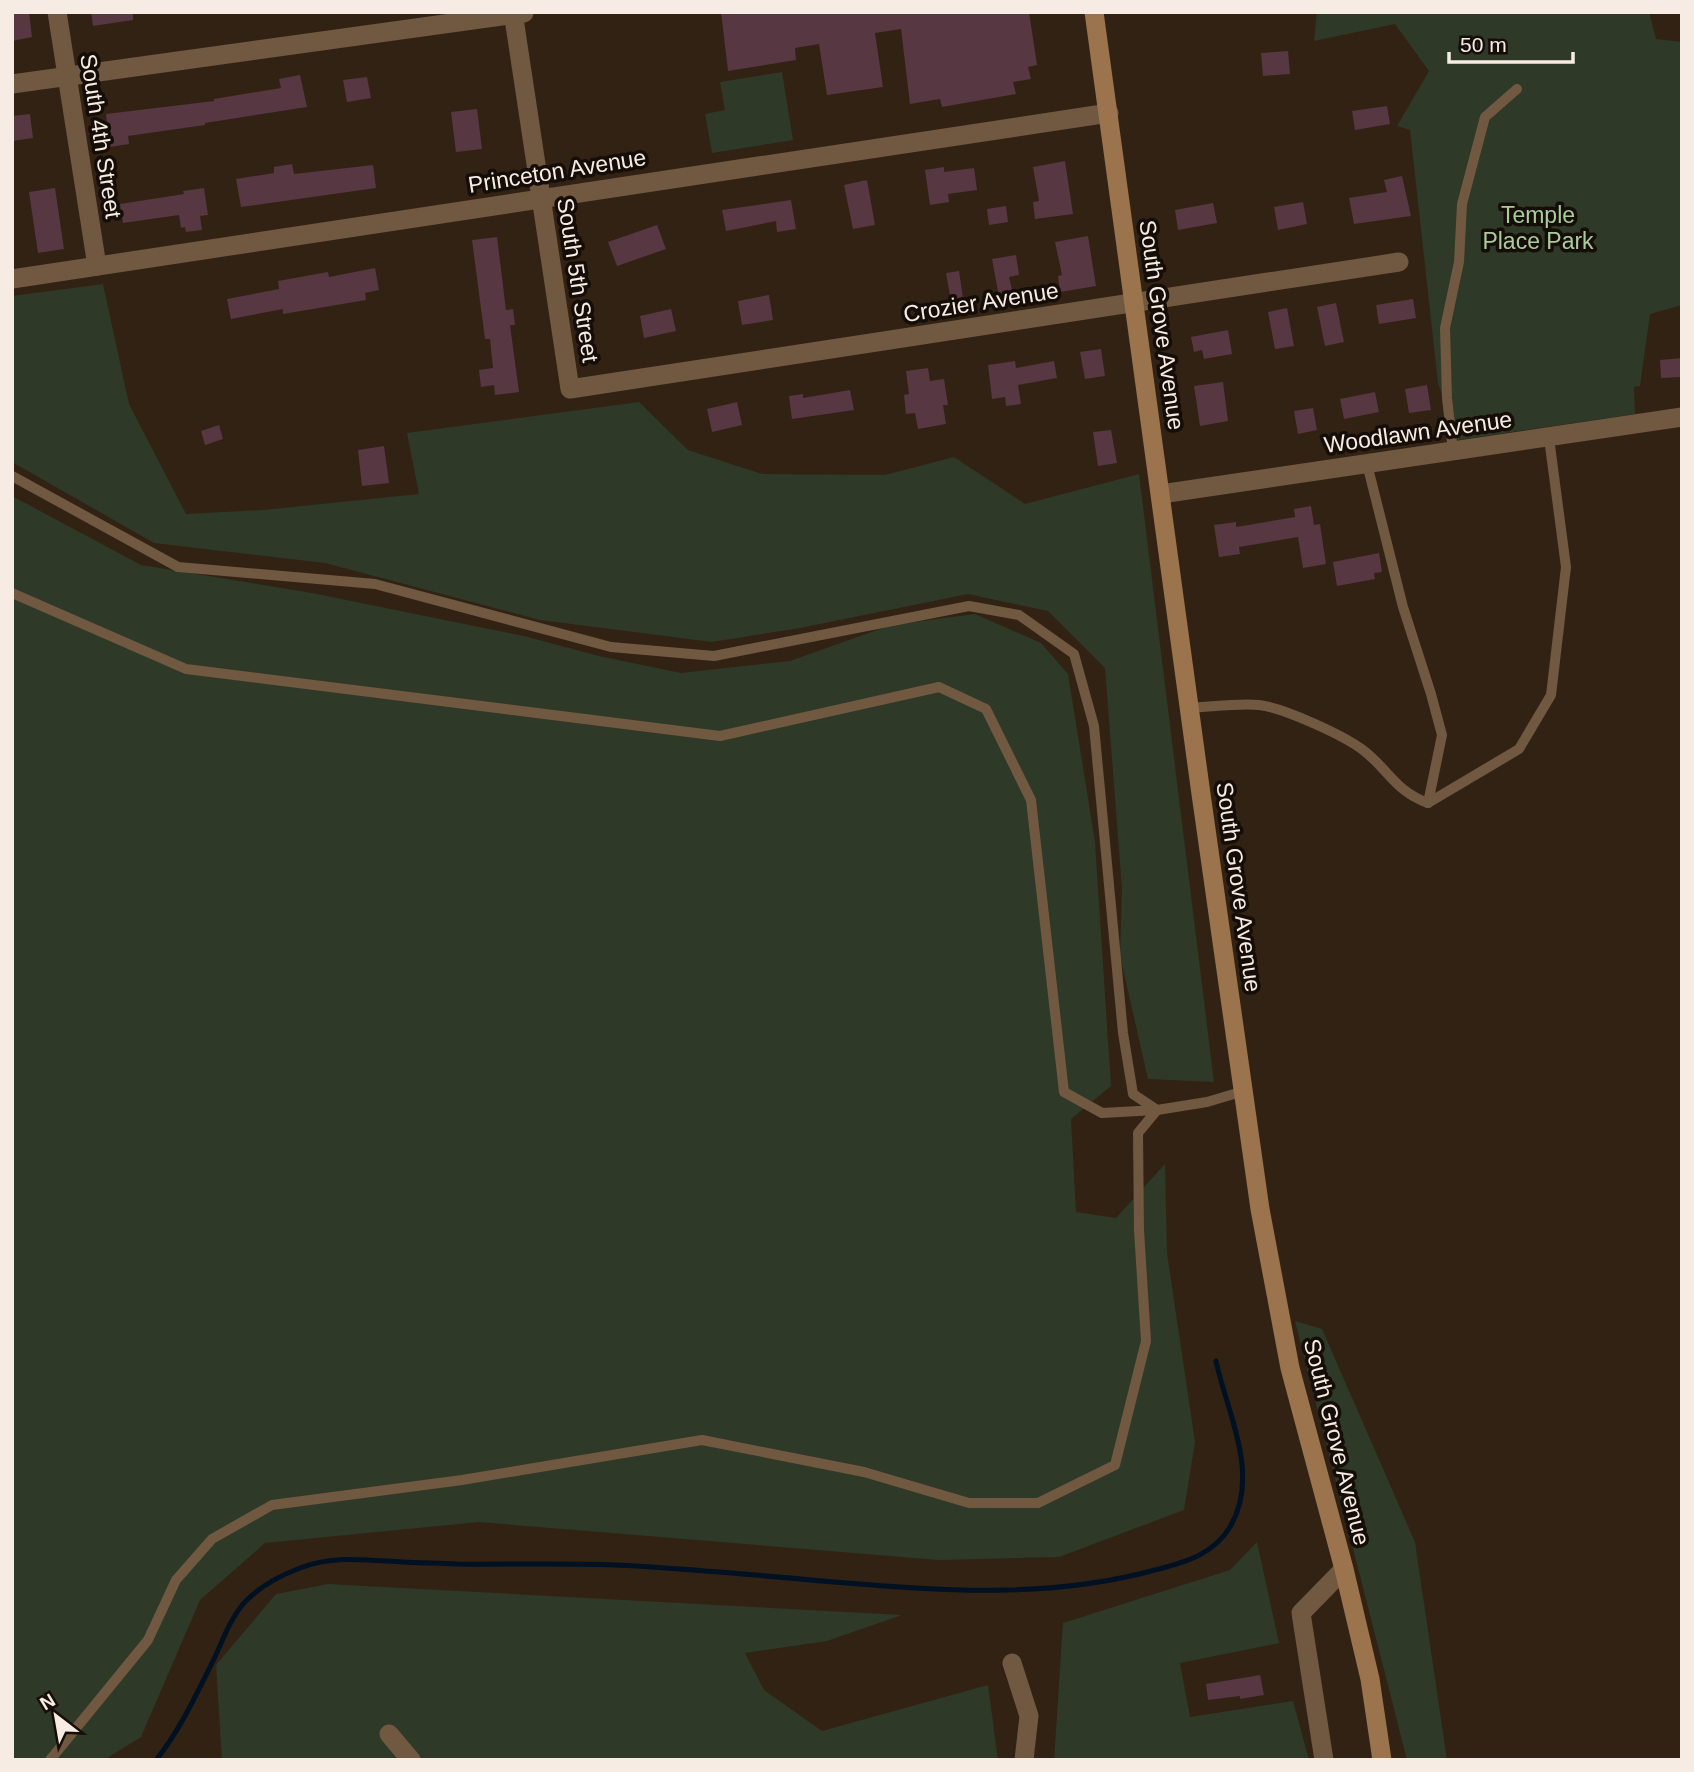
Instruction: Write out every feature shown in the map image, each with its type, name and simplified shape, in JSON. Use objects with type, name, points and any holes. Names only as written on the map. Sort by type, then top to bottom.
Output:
[{"type":"main road","name":"South Grove Avenue","points":[[1094,12],[1260,1209],[1290,1368],[1344,1569],[1370,1679],[1382,1760]]},
{"type":"street","name":"South 4th Street","points":[[57,12],[96,267]]},
{"type":"street","points":[[12,84],[518,13]]},
{"type":"street","name":"South 5th Street","points":[[518,13],[541,198],[570,390]]},
{"type":"street","name":"Princeton Avenue","points":[[12,279],[1109,113]]},
{"type":"street","name":"Crozier Avenue","points":[[570,390],[1399,262]]},
{"type":"street","name":"Woodlawn Avenue","points":[[1161,494],[1682,417]]},
{"type":"street","points":[[1324,1760],[1301,1613],[1344,1569]]},
{"type":"street","points":[[1012,1662],[1029,1716],[1024,1760]]},
{"type":"street","points":[[389,1734],[411,1760]]},
{"type":"lane","points":[[1453,452],[1447,398],[1445,328],[1459,262],[1462,204],[1485,117],[1517,89]]},
{"type":"lane","points":[[1189,708],[1259,705],[1281,710],[1360,748],[1383,767],[1395,783],[1411,797],[1429,803],[1519,749],[1551,695],[1566,567],[1549,438]]},
{"type":"lane","points":[[1367,464],[1403,607],[1442,735],[1429,803]]},
{"type":"lane","points":[[12,476],[178,567],[375,584],[611,647],[714,656],[969,606],[1019,615],[1074,654],[1094,726],[1123,1033],[1133,1094],[1157,1110]]},
{"type":"lane","points":[[12,593],[187,669],[720,736],[939,687],[986,709],[1031,800],[1064,1091],[1101,1113],[1157,1110],[1207,1102],[1244,1091]]},
{"type":"lane","points":[[50,1760],[148,1640],[176,1580],[212,1539],[272,1505],[462,1479],[702,1440],[864,1472],[969,1503],[1038,1503],[1115,1465],[1146,1341],[1139,1230],[1138,1133],[1157,1110]]},
{"type":"green space","name":"Temple Place Park","points":[[1317,12],[1649,12],[1656,39],[1682,42],[1682,305],[1650,314],[1640,386],[1634,387],[1635,414],[1457,440],[1438,383],[1410,130],[1397,126],[1429,71],[1395,24],[1314,41]]},
{"type":"green space","points":[[782,72],[793,140],[712,153],[705,114],[725,110],[720,82]]},
{"type":"green space","points":[[103,284],[129,404],[186,514],[263,510],[419,494],[407,433],[639,402],[688,450],[762,474],[885,475],[954,457],[1025,504],[1139,474],[1214,1082],[1148,1079],[1120,956],[1122,889],[1105,668],[1048,611],[968,594],[800,628],[712,642],[540,620],[325,563],[154,543],[12,462],[12,296]]},
{"type":"green space","points":[[12,496],[141,565],[312,593],[524,636],[599,656],[681,673],[790,661],[891,625],[975,614],[1041,643],[1068,674],[1095,842],[1111,1086],[1071,1119],[1076,1212],[1116,1218],[1165,1164],[1167,1253],[1195,1442],[1184,1510],[1059,1557],[939,1560],[479,1522],[265,1543],[200,1600],[141,1737],[104,1760],[12,1760]]},
{"type":"green space","points":[[1295,1321],[1322,1329],[1415,1542],[1447,1760],[1407,1760]]},
{"type":"green space","points":[[1257,1542],[1279,1643],[1180,1663],[1190,1717],[1293,1701],[1309,1760],[1054,1760],[1063,1623],[1230,1570]]},
{"type":"green space","points":[[328,1584],[902,1615],[827,1641],[745,1653],[764,1690],[822,1731],[988,1685],[998,1760],[222,1760],[216,1665],[276,1594]]},
{"type":"building","points":[[12,12],[29,12],[32,37],[12,41]]},
{"type":"building","points":[[91,12],[133,12],[133,20],[93,26]]},
{"type":"building","points":[[721,12],[1029,12],[1037,65],[1028,67],[1031,79],[1013,82],[1016,94],[942,107],[940,99],[910,104],[901,29],[875,33],[883,87],[827,95],[819,44],[795,48],[796,60],[728,71]]},
{"type":"building","points":[[1288,51],[1290,74],[1263,76],[1261,53]]},
{"type":"building","points":[[300,75],[307,107],[128,136],[129,144],[110,147],[106,114],[214,101],[281,88],[279,79]]},
{"type":"building","points":[[367,77],[371,98],[347,102],[343,80]]},
{"type":"building","points":[[1387,106],[1390,124],[1355,130],[1352,111]]},
{"type":"building","points":[[477,109],[482,149],[456,152],[451,112]]},
{"type":"building","points":[[30,114],[33,138],[12,141],[12,116]]},
{"type":"building","points":[[1065,161],[1073,214],[1035,219],[1033,202],[1039,201],[1033,167]]},
{"type":"building","points":[[292,164],[294,174],[373,165],[376,188],[241,207],[236,179],[274,173],[274,167]]},
{"type":"building","points":[[944,167],[944,172],[974,168],[977,190],[948,194],[949,202],[930,205],[925,170]]},
{"type":"building","points":[[1402,176],[1411,216],[1354,224],[1349,198],[1387,192],[1384,180]]},
{"type":"building","points":[[867,180],[875,225],[853,229],[844,185]]},
{"type":"building","points":[[55,188],[64,249],[38,253],[29,192]]},
{"type":"building","points":[[204,188],[208,215],[200,216],[202,230],[186,232],[185,227],[181,228],[179,215],[123,223],[120,204],[184,194],[183,191]]},
{"type":"building","points":[[791,200],[796,229],[777,232],[776,221],[726,231],[722,210]]},
{"type":"building","points":[[1303,202],[1307,224],[1278,230],[1274,207]]},
{"type":"building","points":[[1213,203],[1217,223],[1178,230],[1175,210]]},
{"type":"building","points":[[1006,206],[1008,222],[989,225],[987,209]]},
{"type":"building","points":[[657,225],[666,249],[617,266],[608,242]]},
{"type":"building","points":[[1088,236],[1096,286],[1060,292],[1058,276],[1062,275],[1055,242]]},
{"type":"building","points":[[497,237],[506,310],[513,309],[515,325],[510,325],[519,392],[495,395],[494,385],[481,387],[479,370],[493,368],[490,339],[485,339],[472,240]]},
{"type":"building","points":[[1016,255],[1019,275],[1009,277],[1013,294],[999,297],[992,259]]},
{"type":"building","points":[[375,268],[379,290],[365,293],[366,300],[283,314],[283,309],[231,319],[227,299],[279,289],[278,281],[328,272],[329,277]]},
{"type":"building","points":[[959,271],[964,305],[952,307],[946,273]]},
{"type":"building","points":[[769,295],[773,320],[742,325],[738,301]]},
{"type":"building","points":[[1413,299],[1416,318],[1379,324],[1376,305]]},
{"type":"building","points":[[1336,303],[1344,342],[1325,346],[1317,307]]},
{"type":"building","points":[[1287,308],[1294,346],[1275,349],[1268,312]]},
{"type":"building","points":[[671,309],[676,331],[644,338],[640,316]]},
{"type":"building","points":[[1228,330],[1232,354],[1204,359],[1202,350],[1194,352],[1191,337]]},
{"type":"building","points":[[1101,349],[1105,376],[1085,379],[1080,352]]},
{"type":"building","points":[[1682,358],[1682,377],[1661,378],[1660,360]]},
{"type":"building","points":[[1015,361],[1016,368],[1054,361],[1057,378],[1018,385],[1021,404],[1006,406],[1005,397],[992,399],[988,365]]},
{"type":"building","points":[[928,368],[930,381],[944,379],[948,405],[943,405],[946,424],[918,429],[915,413],[906,414],[904,395],[909,394],[906,371]]},
{"type":"building","points":[[1223,382],[1228,421],[1200,426],[1194,386]]},
{"type":"building","points":[[1427,385],[1431,410],[1409,413],[1405,389]]},
{"type":"building","points":[[850,390],[854,410],[792,419],[789,396],[803,394],[803,398]]},
{"type":"building","points":[[1375,392],[1379,412],[1344,419],[1340,399]]},
{"type":"building","points":[[737,402],[742,425],[712,432],[707,409]]},
{"type":"building","points":[[1313,408],[1317,430],[1298,434],[1294,411]]},
{"type":"building","points":[[219,425],[223,439],[205,445],[201,431]]},
{"type":"building","points":[[1111,430],[1117,463],[1098,466],[1093,432]]},
{"type":"building","points":[[384,446],[389,483],[362,486],[358,450]]},
{"type":"building","points":[[1311,506],[1314,525],[1320,524],[1326,564],[1303,568],[1298,537],[1239,547],[1240,554],[1219,557],[1214,525],[1236,522],[1236,527],[1295,517],[1294,509]]},
{"type":"building","points":[[1379,553],[1382,572],[1374,573],[1375,579],[1337,586],[1333,562]]},
{"type":"building","points":[[1260,1675],[1264,1695],[1208,1700],[1206,1684]]},
{"type":"waterway","points":[[156,1760],[188,1711],[230,1624],[243,1604],[255,1592],[277,1578],[325,1561],[351,1559],[457,1564],[614,1565],[915,1588],[996,1590],[1036,1589],[1115,1579],[1187,1560],[1207,1551],[1223,1537],[1239,1507],[1242,1486],[1239,1444],[1216,1361]]}]
